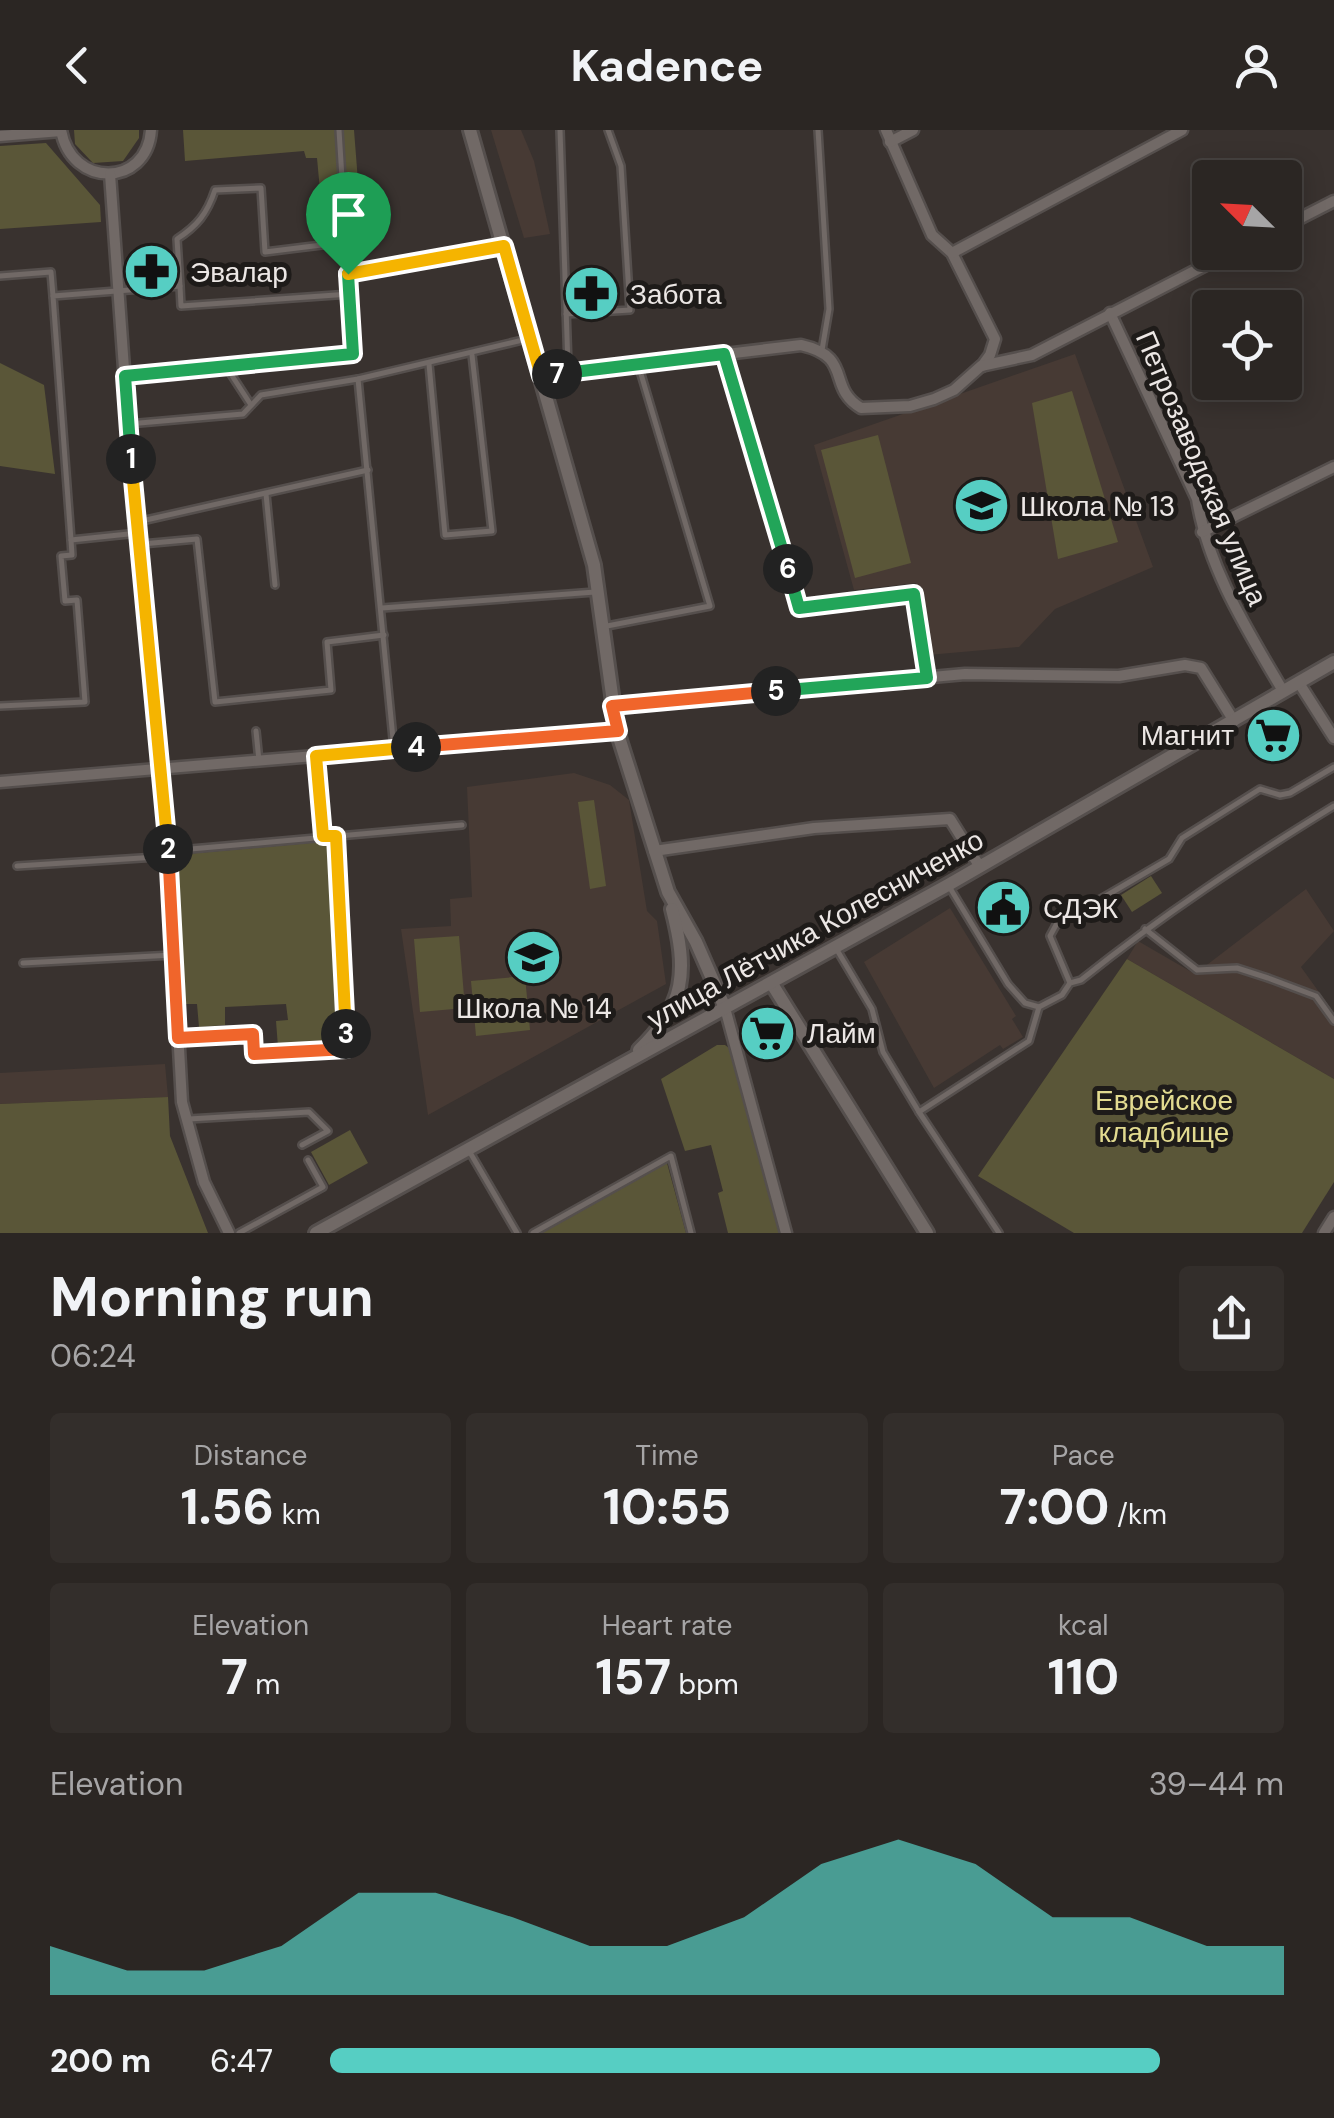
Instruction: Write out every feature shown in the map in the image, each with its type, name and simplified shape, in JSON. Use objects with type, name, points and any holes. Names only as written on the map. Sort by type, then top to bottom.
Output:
[{"type":"street","points":[[0,136],[61,131],[72,158],[83,168],[110,174],[136,162],[146,152],[151,130]]},
{"type":"street","points":[[470,130],[594,565],[612,706],[668,892],[681,956],[676,1000],[667,1021],[626,1062]]},
{"type":"street","points":[[541,376],[801,345],[822,350],[836,364],[844,394],[861,408],[910,406],[954,390],[981,366],[996,339],[952,253],[932,235],[888,136],[913,130]]},
{"type":"street","points":[[952,253],[1182,130]]},
{"type":"street","points":[[110,174],[128,424],[168,851],[182,1102],[204,1182],[229,1233]]},
{"type":"street","points":[[1302,217],[1334,201]]},
{"type":"street","points":[[981,366],[1032,356],[1195,270]]},
{"type":"street","name":"Петрозаводская улица","points":[[1110,313],[1197,499],[1202,532],[1236,610],[1284,691]]},
{"type":"street","points":[[1202,532],[1334,467]]},
{"type":"street","name":"улица Лётчика Колесниченко","points":[[316,1233],[772,984],[1334,662]]},
{"type":"street","points":[[612,706],[964,674],[1119,676],[1185,665],[1201,668],[1234,721]]},
{"type":"street","points":[[1299,682],[1334,738]]},
{"type":"street","points":[[0,782],[618,731]]},
{"type":"street","points":[[654,851],[814,828],[950,819],[980,867]]},
{"type":"street","points":[[668,892],[696,942],[725,1008],[786,1233]]},
{"type":"street","points":[[772,984],[927,1233]]},
{"type":"street","points":[[1324,1233],[1334,1217]]},
{"type":"lane","points":[[125,376],[353,354],[338,130]]},
{"type":"lane","points":[[541,376],[568,366],[560,130]]},
{"type":"lane","points":[[566,314],[630,310],[622,166],[608,130]]},
{"type":"lane","points":[[818,130],[829,309],[822,350]]},
{"type":"lane","points":[[346,242],[265,252],[260,188],[215,190],[196,227],[177,239],[181,306],[350,294]]},
{"type":"lane","points":[[348,274],[504,246]]},
{"type":"lane","points":[[0,276],[51,272],[72,555],[60,556],[65,600],[77,600],[84,702],[0,706]]},
{"type":"lane","points":[[53,296],[180,286]]},
{"type":"lane","points":[[128,424],[242,414],[261,395],[472,355],[530,338]]},
{"type":"lane","points":[[724,354],[799,608],[914,594],[927,678]]},
{"type":"lane","points":[[429,364],[445,535],[492,531],[472,355]]},
{"type":"lane","points":[[604,627],[710,606],[638,364]]},
{"type":"lane","points":[[227,368],[251,405]]},
{"type":"lane","points":[[358,379],[394,749]]},
{"type":"lane","points":[[71,540],[138,533],[266,494],[368,470]]},
{"type":"lane","points":[[266,494],[275,585]]},
{"type":"lane","points":[[138,533],[197,539],[216,702],[331,690],[327,642],[384,635]]},
{"type":"lane","points":[[382,608],[598,592]]},
{"type":"lane","points":[[254,698],[255,707]]},
{"type":"lane","points":[[256,731],[259,760]]},
{"type":"lane","points":[[316,756],[323,836]]},
{"type":"lane","points":[[1070,983],[1050,936],[1056,925],[1169,859],[1182,838],[1260,789],[1280,795],[1290,793],[1334,767]]},
{"type":"lane","points":[[948,885],[1008,984],[1025,1003],[1039,1006],[1062,995],[1070,983],[1081,980],[1222,875],[1334,806]]},
{"type":"lane","points":[[17,866],[157,857],[168,851],[462,826]]},
{"type":"lane","points":[[178,1038],[253,1034],[254,1054],[347,1049],[336,836]]},
{"type":"lane","points":[[1145,929],[1196,970],[1236,968],[1268,978],[1316,996],[1334,1020]]},
{"type":"lane","points":[[835,947],[872,1010],[883,1052],[998,1233]]},
{"type":"lane","points":[[22,964],[173,954]]},
{"type":"lane","points":[[919,1112],[1029,1042],[1039,1006]]},
{"type":"lane","points":[[186,1119],[309,1112],[328,1132],[302,1145]]},
{"type":"lane","points":[[468,1149],[517,1233]]},
{"type":"lane","points":[[533,1233],[671,1156],[691,1233]]},
{"type":"lane","points":[[240,1233],[322,1186],[308,1160]]},
{"type":"shaded area","points":[[491,130],[521,130],[534,161],[550,234],[524,238]]},
{"type":"shaded area","name":"Школа № 13","points":[[1075,354],[1153,567],[1055,609],[1019,647],[928,655],[916,583],[854,590],[814,445]]},
{"type":"shaded area","name":"Школа № 14","points":[[574,773],[610,785],[629,800],[647,911],[657,921],[666,984],[428,1115],[401,929],[451,926],[450,899],[472,897],[467,787]]},
{"type":"shaded area","points":[[1306,889],[1334,931],[1301,967],[1334,1013],[1334,1079],[1127,959],[1138,941],[1195,974]]},
{"type":"shaded area","points":[[950,908],[1016,1016],[1012,1019],[1023,1037],[1003,1049],[1000,1045],[934,1088],[864,962]]},
{"type":"shaded area","points":[[165,1064],[168,1097],[0,1104],[0,1073]]},
{"type":"green space","points":[[74,130],[139,130],[139,138],[123,161],[93,163],[75,144]]},
{"type":"green space","points":[[183,130],[354,130],[361,220],[323,223],[317,158],[306,158],[304,151],[185,161]]},
{"type":"green space","points":[[46,143],[100,205],[101,222],[0,229],[0,146]]},
{"type":"green space","points":[[0,363],[44,385],[55,474],[0,466]]},
{"type":"green space","points":[[1072,391],[1118,542],[1058,559],[1032,403]]},
{"type":"green space","points":[[878,435],[911,563],[855,578],[821,450]]},
{"type":"green space","points":[[594,800],[606,886],[590,889],[578,802]]},
{"type":"green space","points":[[332,841],[342,1044],[278,1047],[276,1021],[288,1020],[286,1004],[225,1007],[225,1025],[199,1027],[197,1004],[183,1004],[175,855]]},
{"type":"green space","points":[[1151,876],[1162,893],[1132,912],[1121,895]]},
{"type":"green space","points":[[459,936],[465,1008],[420,1012],[414,939]]},
{"type":"green space","name":"Еврейское кладбище","points":[[1127,959],[1334,1079],[1334,1182],[1302,1233],[1074,1233],[978,1176]]},
{"type":"green space","points":[[525,976],[530,1030],[476,1036],[471,981]]},
{"type":"green space","points":[[717,1045],[733,1051],[780,1233],[728,1233],[718,1193],[723,1191],[711,1145],[685,1151],[661,1079]]},
{"type":"green space","points":[[168,1097],[170,1136],[208,1233],[0,1233],[0,1104]]},
{"type":"green space","points":[[350,1130],[368,1163],[329,1185],[311,1152]]},
{"type":"green space","points":[[667,1163],[686,1233],[542,1233]]},
{"type":"place","name":"Эвалар","points":[[151,272]]},
{"type":"place","name":"Забота","points":[[591,294]]},
{"type":"place","name":"Школа № 13","points":[[981,506]]},
{"type":"place","name":"Магнит","points":[[1273,735]]},
{"type":"place","name":"СДЭК","points":[[1004,908]]},
{"type":"place","name":"Школа № 14","points":[[534,957]]},
{"type":"place","name":"Лайм","points":[[768,1033]]},
{"type":"route","points":[[504,246],[541,376],[724,354],[799,608],[914,594],[927,678],[612,706],[618,731],[316,756],[323,836],[336,836],[347,1049],[254,1054],[253,1034],[178,1038],[168,851],[125,376],[353,354],[348,274],[504,246]]}]
